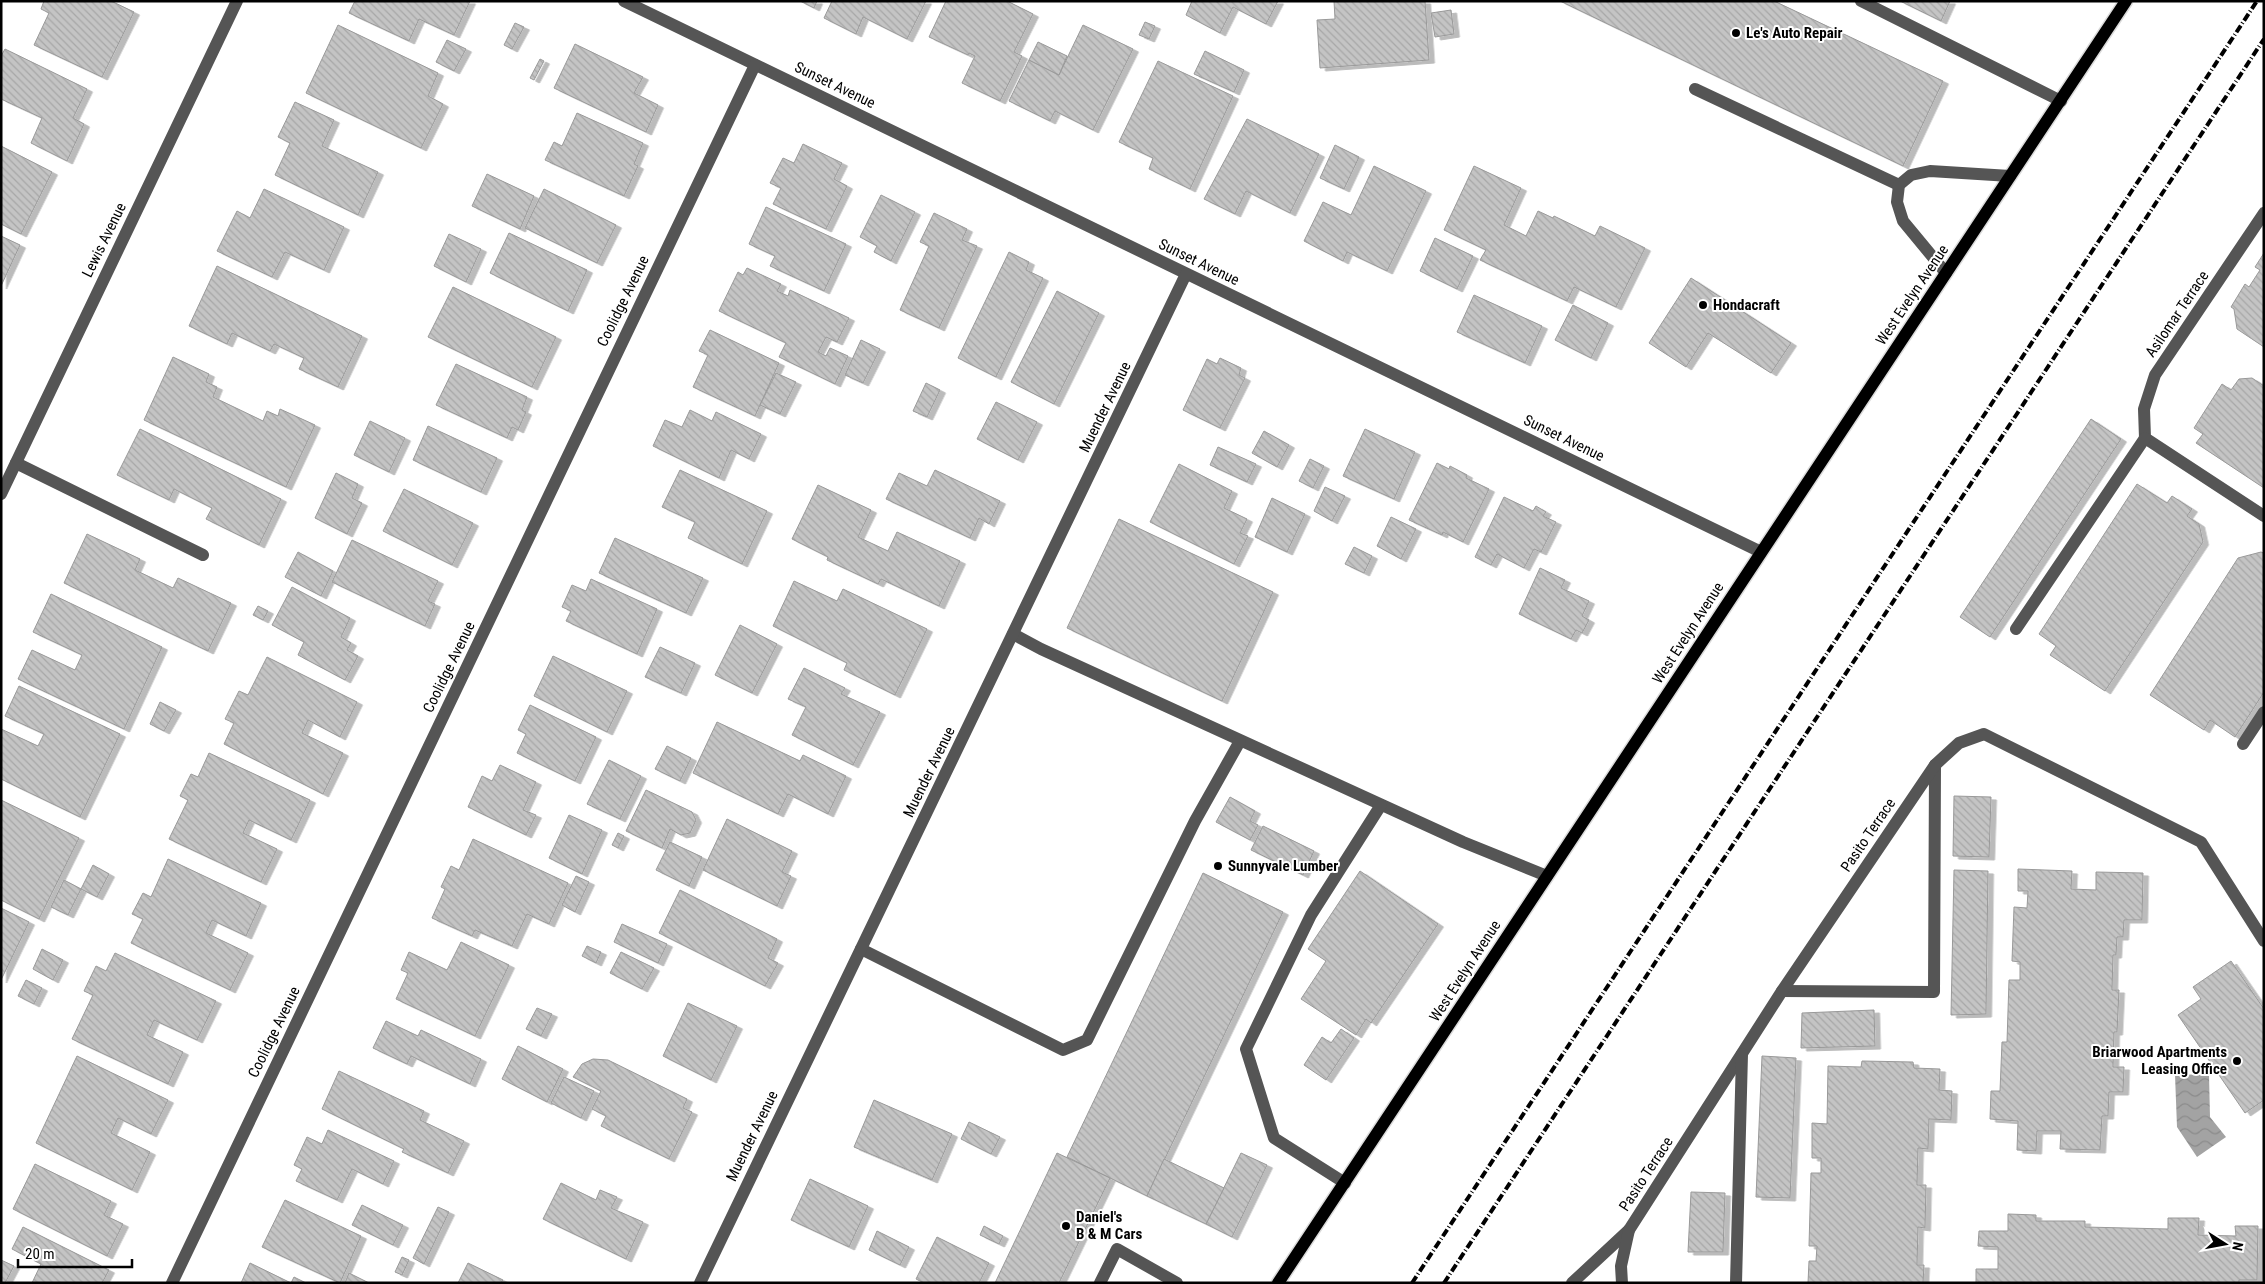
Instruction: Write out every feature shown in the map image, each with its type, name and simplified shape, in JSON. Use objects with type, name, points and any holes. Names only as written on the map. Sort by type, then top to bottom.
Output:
[{"type":"main road","name":"West Evelyn Avenue","points":[[1278,1283],[2126,1]]},
{"type":"street","name":"Lewis Avenue","points":[[1,494],[237,1]]},
{"type":"street","name":"Sunset Avenue","points":[[624,1],[1761,552]]},
{"type":"street","points":[[1861,1],[2061,100]]},
{"type":"street","name":"Coolidge Avenue","points":[[172,1283],[755,65]]},
{"type":"street","points":[[1695,89],[1899,185]]},
{"type":"street","points":[[1946,273],[1903,221],[1897,202],[1899,185],[1911,175],[1930,171],[2010,176]]},
{"type":"street","name":"Asilomar Terrace","points":[[2144,438],[2144,409],[2155,375],[2263,216]]},
{"type":"street","name":"Muender Avenue","points":[[700,1283],[1186,274]]},
{"type":"street","points":[[2016,629],[2144,438],[2264,516]]},
{"type":"street","points":[[16,463],[203,555]]},
{"type":"street","points":[[1013,634],[1041,649],[1240,741],[1463,842],[1547,876]]},
{"type":"street","points":[[2243,744],[2264,712]]},
{"type":"street","name":"Pasito Terrace","points":[[1622,1283],[1621,1266],[1629,1230],[1782,991],[1935,765],[1959,743],[1984,734],[2201,842],[2264,941]]},
{"type":"street","points":[[860,949],[1063,1050],[1087,1040],[1195,821],[1240,741]]},
{"type":"street","points":[[1782,991],[1934,992],[1935,765]]},
{"type":"street","points":[[1345,1182],[1274,1138],[1246,1049],[1311,915],[1382,805]]},
{"type":"street","points":[[1736,1283],[1742,1054]]},
{"type":"street","points":[[1572,1283],[1629,1230]]},
{"type":"street","points":[[1100,1283],[1117,1249],[1177,1283]]},
{"type":"water","points":[[2209,1074],[2210,1117],[2226,1137],[2197,1157],[2177,1127],[2175,1075]]},
{"type":"building","points":[[44,1],[111,1],[134,12],[102,77],[34,45],[49,13],[41,9]]},
{"type":"building","points":[[355,1],[470,1],[454,35],[419,19],[409,41],[349,13]]},
{"type":"building","points":[[800,1],[817,1],[814,8]]},
{"type":"building","points":[[832,1],[926,1],[907,39],[863,17],[856,34],[824,18]]},
{"type":"building","points":[[946,1],[1007,1],[1033,14],[1014,52],[1022,56],[1000,101],[962,83],[975,56],[969,53],[968,55],[929,37]]},
{"type":"building","points":[[1192,1],[1278,1],[1266,24],[1233,7],[1220,33],[1186,15]]},
{"type":"building","points":[[1334,1],[1425,1],[1429,60],[1320,68],[1317,20],[1335,19]]},
{"type":"building","points":[[1560,1],[1774,1],[1943,81],[1903,166]]},
{"type":"building","points":[[1900,1],[1950,1],[1941,21]]},
{"type":"building","points":[[1451,10],[1454,34],[1435,37],[1431,13]]},
{"type":"building","points":[[1145,22],[1155,26],[1149,39],[1139,35]]},
{"type":"building","points":[[515,23],[524,27],[512,49],[504,45]]},
{"type":"building","points":[[338,25],[438,73],[428,96],[443,104],[421,148],[306,93]]},
{"type":"building","points":[[1083,25],[1133,49],[1093,130],[1055,111],[1050,121],[1009,101],[1029,60],[1059,75]]},
{"type":"building","points":[[447,40],[466,49],[454,71],[436,62]]},
{"type":"building","points":[[1038,42],[1067,56],[1059,75],[1029,60]]},
{"type":"building","points":[[575,44],[643,77],[634,93],[658,105],[646,132],[554,88]]},
{"type":"building","points":[[5,49],[87,89],[73,118],[84,124],[67,161],[31,143],[42,118],[1,99],[1,56]]},
{"type":"building","points":[[1205,51],[1244,70],[1234,92],[1194,74]]},
{"type":"building","points":[[540,59],[544,61],[534,80],[530,78]]},
{"type":"building","points":[[1158,61],[1233,96],[1190,189],[1149,169],[1153,158],[1119,142]]},
{"type":"building","points":[[295,102],[334,120],[322,146],[378,172],[358,215],[275,175],[290,143],[278,137]]},
{"type":"building","points":[[577,113],[643,143],[634,164],[638,166],[624,196],[545,160],[554,142],[562,146]]},
{"type":"building","points":[[1247,119],[1319,154],[1290,213],[1246,191],[1235,214],[1204,199]]},
{"type":"building","points":[[803,144],[842,163],[834,179],[847,186],[826,229],[773,204],[781,188],[770,183],[783,158],[794,163]]},
{"type":"building","points":[[1335,145],[1359,157],[1344,189],[1320,178]]},
{"type":"building","points":[[1,146],[52,172],[21,234],[1,224]]},
{"type":"building","points":[[1374,166],[1426,191],[1387,271],[1347,252],[1343,261],[1304,241],[1323,202],[1351,215]]},
{"type":"building","points":[[1474,166],[1521,188],[1504,225],[1526,236],[1538,211],[1553,218],[1554,216],[1595,236],[1600,226],[1645,248],[1616,307],[1574,287],[1567,301],[1480,260],[1486,250],[1444,230]]},
{"type":"building","points":[[487,174],[534,196],[520,229],[472,206]]},
{"type":"building","points":[[264,189],[344,227],[324,270],[285,252],[272,277],[217,251],[237,211],[250,218]]},
{"type":"building","points":[[544,189],[616,225],[597,263],[525,228]]},
{"type":"building","points":[[881,195],[915,212],[891,261],[874,252],[877,246],[860,237]]},
{"type":"building","points":[[766,207],[846,244],[824,291],[770,266],[775,256],[749,244]]},
{"type":"building","points":[[934,213],[967,229],[962,240],[977,246],[939,328],[900,310],[929,246],[920,242]]},
{"type":"building","points":[[509,233],[587,270],[568,311],[490,273]]},
{"type":"building","points":[[449,234],[481,249],[466,282],[434,266]]},
{"type":"building","points":[[1,236],[20,245],[1,286]]},
{"type":"building","points":[[1435,238],[1473,256],[1457,289],[1420,271]]},
{"type":"building","points":[[1009,252],[1029,262],[1026,270],[1043,278],[996,377],[958,358]]},
{"type":"building","points":[[2264,253],[2264,347],[2237,329],[2234,309],[2231,307],[2245,284],[2249,287],[2260,270],[2255,267]]},
{"type":"building","points":[[217,266],[362,336],[338,387],[299,369],[304,358],[274,344],[270,351],[232,333],[227,344],[189,326]]},
{"type":"building","points":[[747,268],[781,284],[777,291],[788,296],[790,290],[849,318],[837,342],[826,337],[818,352],[826,356],[830,348],[848,356],[835,384],[779,357],[786,343],[719,311],[738,272],[743,275]]},
{"type":"building","name":"Hondacraft","points":[[1691,278],[1791,343],[1771,373],[1708,333],[1686,367],[1649,343]]},
{"type":"building","points":[[453,287],[556,337],[532,387],[428,337]]},
{"type":"building","points":[[1057,291],[1099,313],[1054,404],[1011,382]]},
{"type":"building","points":[[1474,295],[1542,326],[1525,363],[1457,332]]},
{"type":"building","points":[[1573,305],[1608,323],[1591,358],[1555,340]]},
{"type":"building","points":[[710,330],[779,363],[755,416],[693,387],[708,355],[699,351]]},
{"type":"building","points":[[861,340],[880,349],[863,383],[845,375]]},
{"type":"building","points":[[173,357],[209,374],[206,382],[217,387],[213,397],[263,421],[267,411],[278,416],[280,409],[315,425],[286,487],[144,420]]},
{"type":"building","points":[[1220,358],[1241,368],[1239,375],[1245,378],[1220,428],[1183,410],[1207,359],[1217,364]]},
{"type":"building","points":[[456,364],[527,397],[522,410],[526,412],[518,430],[512,427],[507,438],[436,405]]},
{"type":"building","points":[[776,373],[796,382],[780,414],[760,405]]},
{"type":"building","points":[[2252,378],[2264,386],[2264,488],[2196,443],[2203,434],[2194,428],[2222,384],[2231,390],[2239,379]]},
{"type":"building","points":[[926,383],[940,390],[927,417],[913,411]]},
{"type":"building","points":[[996,402],[1037,422],[1018,460],[977,439]]},
{"type":"building","points":[[690,410],[712,421],[716,412],[761,434],[749,459],[731,450],[719,478],[653,446],[665,420],[682,427]]},
{"type":"building","points":[[2091,419],[2121,439],[1990,637],[1960,617]]},
{"type":"building","points":[[370,421],[405,438],[389,472],[354,455]]},
{"type":"building","points":[[428,426],[497,458],[481,492],[413,460]]},
{"type":"building","points":[[140,429],[281,499],[259,545],[206,519],[212,508],[174,489],[169,500],[117,475]]},
{"type":"building","points":[[1365,429],[1415,452],[1394,499],[1343,476]]},
{"type":"building","points":[[1264,431],[1289,445],[1277,467],[1252,453]]},
{"type":"building","points":[[1218,447],[1256,464],[1247,482],[1210,465]]},
{"type":"building","points":[[1310,459],[1324,466],[1313,488],[1299,481]]},
{"type":"building","points":[[1437,463],[1449,469],[1450,466],[1467,475],[1466,478],[1489,489],[1463,542],[1443,532],[1442,535],[1409,520]]},
{"type":"building","points":[[1179,464],[1232,491],[1224,508],[1247,519],[1240,533],[1248,536],[1234,564],[1150,522]]},
{"type":"building","points":[[680,470],[767,511],[742,564],[688,538],[695,522],[662,507]]},
{"type":"building","points":[[935,470],[1000,501],[989,524],[979,518],[970,538],[886,499],[899,473],[927,486]]},
{"type":"building","points":[[336,473],[358,484],[352,498],[362,503],[347,534],[315,518]]},
{"type":"building","points":[[2137,484],[2167,503],[2172,496],[2192,509],[2187,516],[2199,524],[2203,542],[2105,691],[2050,655],[2056,646],[2039,634]]},
{"type":"building","points":[[818,485],[871,510],[858,537],[888,551],[897,532],[960,561],[939,606],[881,579],[878,584],[827,560],[828,557],[792,539]]},
{"type":"building","points":[[1325,487],[1345,496],[1332,521],[1314,511]]},
{"type":"building","points":[[404,489],[473,523],[452,565],[383,531]]},
{"type":"building","points":[[1504,497],[1533,511],[1536,506],[1546,512],[1543,516],[1556,522],[1541,552],[1534,549],[1524,568],[1497,554],[1491,565],[1475,557]]},
{"type":"building","points":[[1272,498],[1305,514],[1287,552],[1255,537]]},
{"type":"building","points":[[1391,517],[1416,529],[1401,559],[1377,546]]},
{"type":"building","points":[[1119,519],[1273,592],[1222,701],[1067,628]]},
{"type":"building","points":[[87,534],[140,559],[135,570],[173,588],[178,578],[231,603],[208,651],[64,583]]},
{"type":"building","points":[[615,538],[703,578],[686,613],[599,573]]},
{"type":"building","points":[[352,540],[438,581],[428,601],[435,604],[425,626],[332,582]]},
{"type":"building","points":[[1354,547],[1372,556],[1364,573],[1345,564]]},
{"type":"building","points":[[298,552],[333,571],[321,596],[285,577]]},
{"type":"building","points":[[2261,552],[2264,553],[2264,692],[2235,737],[2210,720],[2204,730],[2150,695],[2238,558]]},
{"type":"building","points":[[1540,568],[1565,580],[1561,588],[1589,601],[1582,616],[1589,620],[1582,633],[1576,630],[1571,639],[1519,614]]},
{"type":"building","points":[[591,579],[657,609],[637,654],[566,621],[571,611],[562,607],[572,585],[586,591]]},
{"type":"building","points":[[794,581],[837,601],[843,589],[927,629],[895,695],[844,670],[847,663],[773,626]]},
{"type":"building","points":[[292,587],[350,618],[341,637],[351,643],[347,650],[358,656],[345,680],[298,655],[304,642],[272,625]]},
{"type":"building","points":[[51,594],[162,647],[124,729],[18,679],[32,650],[75,670],[82,655],[33,632]]},
{"type":"building","points":[[258,606],[268,611],[263,620],[253,615]]},
{"type":"building","points":[[740,625],[777,644],[752,693],[715,675]]},
{"type":"building","points":[[660,647],[695,663],[681,693],[645,677]]},
{"type":"building","points":[[553,656],[627,691],[607,732],[534,696]]},
{"type":"building","points":[[267,657],[357,702],[340,737],[308,720],[302,733],[343,753],[323,794],[224,744],[234,723],[225,719],[239,691],[248,695]]},
{"type":"building","points":[[804,668],[845,688],[841,694],[880,712],[853,765],[792,735],[806,707],[788,699]]},
{"type":"building","points":[[19,686],[120,734],[80,817],[1,779],[1,729],[38,746],[44,734],[5,716]]},
{"type":"building","points":[[160,702],[176,710],[164,731],[150,724]]},
{"type":"building","points":[[530,705],[596,737],[575,781],[517,753],[526,734],[518,730]]},
{"type":"building","points":[[717,722],[800,761],[803,755],[846,776],[828,814],[788,794],[778,814],[693,773]]},
{"type":"building","points":[[667,746],[691,758],[680,781],[655,769]]},
{"type":"building","points":[[209,753],[310,800],[291,840],[249,820],[243,833],[277,849],[261,882],[169,839],[188,800],[180,796],[191,774],[198,777]]},
{"type":"building","points":[[609,760],[641,776],[620,819],[587,804]]},
{"type":"building","points":[[500,765],[536,782],[523,810],[536,815],[526,835],[468,807],[482,776],[492,781]]},
{"type":"building","points":[[646,790],[692,812],[696,820],[690,833],[681,835],[670,829],[662,848],[626,831]]},
{"type":"building","points":[[1954,796],[1991,797],[1989,857],[1953,856]]},
{"type":"building","points":[[1230,797],[1255,811],[1250,821],[1258,825],[1250,840],[1216,822]]},
{"type":"building","points":[[1,800],[79,838],[39,919],[1,900]]},
{"type":"building","points":[[569,815],[602,830],[582,874],[549,858]]},
{"type":"building","points":[[727,819],[792,851],[782,872],[791,876],[777,906],[703,870]]},
{"type":"building","points":[[1263,826],[1314,851],[1303,875],[1251,850]]},
{"type":"building","points":[[618,833],[624,836],[618,848],[612,845]]},
{"type":"building","points":[[473,839],[568,883],[549,924],[527,914],[512,946],[475,930],[472,936],[432,918],[445,889],[441,887],[451,866],[459,870]]},
{"type":"building","points":[[670,842],[702,857],[689,886],[656,870]]},
{"type":"building","points":[[168,859],[261,903],[246,936],[212,920],[206,933],[248,953],[230,990],[131,943],[143,919],[132,914],[143,893],[151,897]]},
{"type":"building","points":[[93,865],[109,874],[97,897],[81,889]]},
{"type":"building","points":[[2018,869],[2072,871],[2071,889],[2096,890],[2096,872],[2143,873],[2142,920],[2124,920],[2123,937],[2117,937],[2116,955],[2113,955],[2112,990],[2119,990],[2117,1032],[2114,1032],[2113,1067],[2124,1067],[2123,1092],[2109,1092],[2108,1116],[2102,1116],[2100,1150],[2060,1149],[2061,1131],[2037,1131],[2036,1151],[2017,1150],[2018,1121],[1990,1119],[1991,1091],[2000,1091],[2002,1042],[2007,1042],[2009,980],[2020,980],[2020,962],[2012,961],[2014,907],[2027,908],[2028,891],[2018,891]]},
{"type":"building","points":[[1954,870],[1988,871],[1986,1014],[1951,1015]]},
{"type":"building","points":[[1360,871],[1438,924],[1371,1023],[1366,1019],[1356,1035],[1301,999],[1326,961],[1308,949]]},
{"type":"building","points":[[1203,873],[1283,912],[1147,1196],[1067,1157]]},
{"type":"building","points":[[576,876],[589,882],[575,912],[562,905]]},
{"type":"building","points":[[64,880],[81,889],[68,915],[51,907]]},
{"type":"building","points":[[680,890],[777,939],[768,958],[778,963],[765,986],[659,933]]},
{"type":"building","points":[[1,908],[29,922],[1,980]]},
{"type":"building","points":[[622,924],[667,944],[658,963],[614,942]]},
{"type":"building","points":[[461,942],[509,965],[475,1036],[396,999],[408,973],[401,970],[409,952],[447,970]]},
{"type":"building","points":[[587,946],[601,952],[596,963],[582,956]]},
{"type":"building","points":[[42,949],[63,960],[53,980],[33,969]]},
{"type":"building","points":[[621,952],[654,968],[642,989],[610,973]]},
{"type":"building","points":[[115,953],[216,1001],[197,1040],[154,1020],[147,1035],[183,1052],[168,1084],[72,1039],[93,995],[84,991],[96,966],[106,971]]},
{"type":"building","name":"Briarwood Apartments Leasing Office","points":[[2231,961],[2264,1009],[2264,1100],[2245,1113],[2178,1015],[2201,999],[2193,987]]},
{"type":"building","points":[[26,980],[42,988],[34,1004],[18,996]]},
{"type":"building","points":[[688,1003],[737,1026],[711,1080],[663,1056]]},
{"type":"building","points":[[537,1008],[552,1014],[541,1036],[526,1029]]},
{"type":"building","points":[[1874,1010],[1875,1046],[1801,1048],[1802,1013]]},
{"type":"building","points":[[386,1021],[418,1036],[421,1030],[481,1059],[470,1084],[411,1056],[407,1064],[373,1048]]},
{"type":"building","points":[[1341,1029],[1354,1038],[1326,1080],[1304,1065],[1322,1037],[1331,1043]]},
{"type":"building","points":[[518,1046],[563,1069],[547,1102],[502,1079]]},
{"type":"building","points":[[77,1056],[168,1100],[151,1134],[118,1118],[111,1133],[150,1152],[132,1190],[36,1143]]},
{"type":"building","points":[[1762,1056],[1796,1058],[1790,1198],[1756,1197]]},
{"type":"building","points":[[593,1059],[608,1060],[687,1099],[683,1108],[692,1112],[669,1159],[601,1126],[606,1116],[592,1109],[601,1091],[573,1077],[582,1064]]},
{"type":"building","points":[[1862,1061],[1913,1062],[1914,1068],[1940,1069],[1939,1090],[1952,1091],[1951,1120],[1929,1119],[1928,1149],[1918,1148],[1917,1185],[1926,1185],[1925,1228],[1918,1227],[1917,1265],[1924,1265],[1923,1283],[1808,1283],[1809,1261],[1816,1261],[1817,1246],[1809,1246],[1811,1173],[1821,1173],[1821,1158],[1812,1158],[1812,1123],[1827,1124],[1828,1066],[1861,1067]]},
{"type":"building","points":[[339,1071],[424,1111],[420,1120],[464,1141],[448,1173],[402,1152],[404,1149],[322,1109]]},
{"type":"building","points":[[564,1077],[594,1091],[581,1118],[551,1103]]},
{"type":"building","points":[[874,1100],[952,1134],[932,1180],[854,1147]]},
{"type":"building","points":[[969,1122],[1000,1137],[991,1154],[961,1139]]},
{"type":"building","points":[[328,1130],[394,1161],[383,1184],[352,1169],[337,1200],[296,1181],[302,1169],[294,1165],[307,1137],[322,1144]]},
{"type":"building","points":[[1057,1153],[1110,1178],[1059,1283],[995,1283]]},
{"type":"building","points":[[1241,1153],[1267,1165],[1232,1237],[1206,1224]]},
{"type":"building","points":[[1164,1159],[1224,1188],[1206,1224],[1147,1196]]},
{"type":"building","points":[[35,1164],[111,1201],[104,1215],[123,1224],[107,1256],[13,1209]]},
{"type":"building","points":[[810,1179],[868,1206],[849,1247],[791,1220]]},
{"type":"building","points":[[561,1183],[596,1200],[600,1190],[617,1197],[611,1208],[643,1222],[626,1259],[543,1219]]},
{"type":"building","points":[[1691,1192],[1725,1193],[1723,1252],[1688,1252]]},
{"type":"building","points":[[285,1200],[361,1236],[340,1283],[262,1247]]},
{"type":"building","points":[[362,1205],[403,1225],[393,1245],[352,1225]]},
{"type":"building","points":[[438,1207],[449,1212],[424,1264],[413,1258]]},
{"type":"building","points":[[2008,1214],[2036,1215],[2036,1221],[2085,1221],[2085,1227],[2168,1229],[2168,1218],[2199,1218],[2198,1235],[2236,1236],[2235,1226],[2258,1226],[2257,1280],[2239,1280],[2239,1283],[1976,1283],[1976,1269],[1998,1269],[1998,1247],[1978,1246],[1979,1231],[2008,1231]]},
{"type":"building","points":[[984,1226],[1003,1236],[999,1244],[980,1235]]},
{"type":"building","points":[[23,1227],[109,1270],[102,1283],[32,1283],[41,1264],[12,1249]]},
{"type":"building","points":[[877,1231],[909,1247],[900,1265],[869,1250]]},
{"type":"building","points":[[937,1237],[989,1263],[979,1283],[924,1283],[916,1279]]},
{"type":"building","points":[[402,1257],[409,1260],[402,1275],[395,1272]]},
{"type":"building","points":[[1,1260],[14,1266],[5,1283],[1,1283]]},
{"type":"building","points":[[250,1263],[291,1283],[241,1283]]},
{"type":"building","points":[[468,1263],[503,1280],[501,1283],[458,1283]]},
{"type":"building","points":[[349,1273],[369,1283],[345,1283]]},
{"type":"building","points":[[294,1277],[306,1283],[291,1283]]},
{"type":"railway","points":[[1412,1283],[2257,1]]},
{"type":"railway","points":[[1444,1283],[2264,39]]},
{"type":"place","name":"Le's Auto Repair","points":[[1736,33]]},
{"type":"place","name":"Hondacraft","points":[[1703,305]]},
{"type":"place","name":"Sunnyvale Lumber","points":[[1218,866]]},
{"type":"place","name":"Briarwood Apartments Leasing Office","points":[[2237,1061]]},
{"type":"place","name":"Daniel's B & M Cars","points":[[1066,1226]]}]
